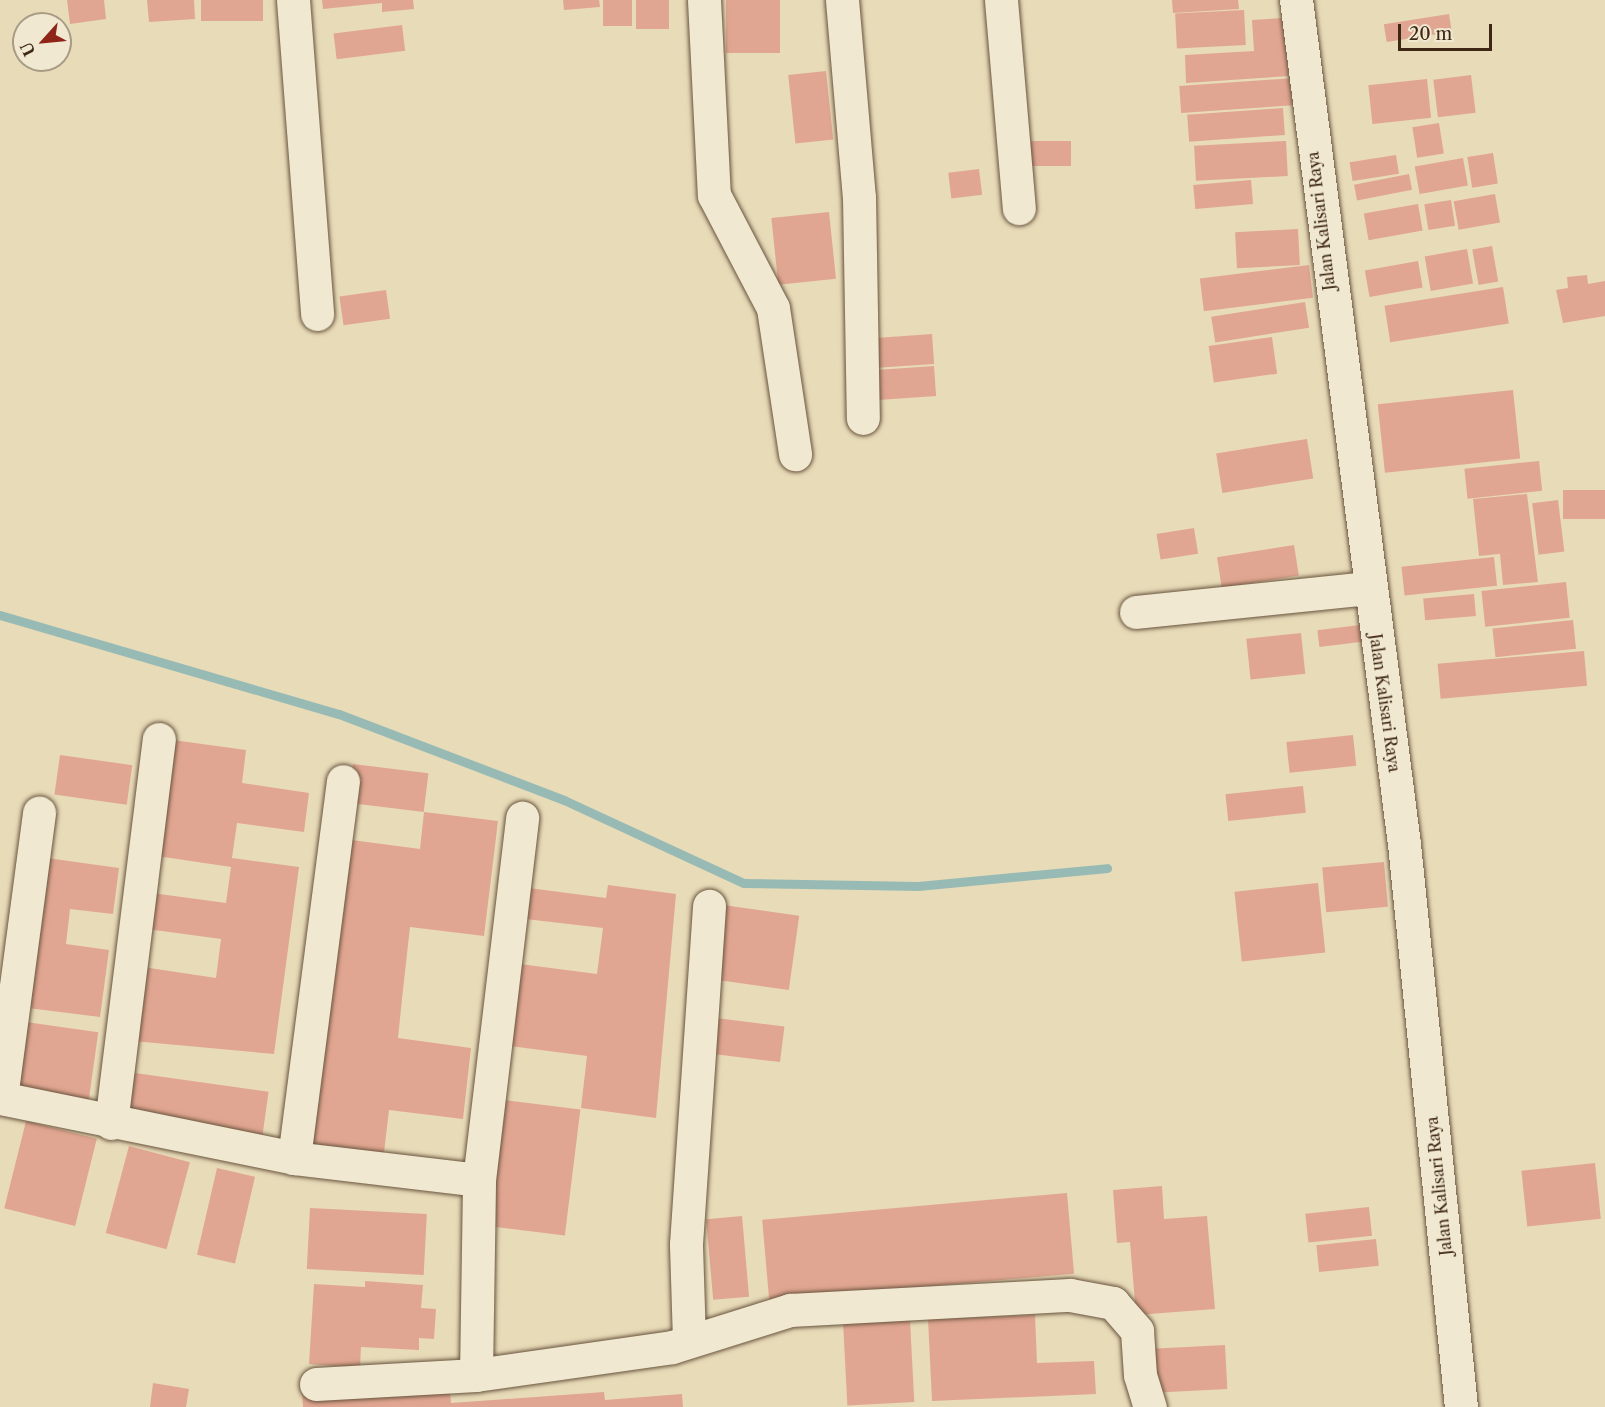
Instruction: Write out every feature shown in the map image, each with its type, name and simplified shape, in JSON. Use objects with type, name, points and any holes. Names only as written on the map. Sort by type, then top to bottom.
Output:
[{"type":"street","points":[[293,0],[316,314]]},
{"type":"street","points":[[704,0],[714,195],[772,308],[795,454]]},
{"type":"street","points":[[843,0],[858,185],[864,418]]},
{"type":"street","points":[[1001,0],[1019,208]]},
{"type":"street","name":"Jalan Kalisari Raya","points":[[1296,0],[1369,588],[1404,844],[1461,1407]]},
{"type":"street","points":[[1136,612],[1369,588]]},
{"type":"street","points":[[111,1123],[159,739]]},
{"type":"street","points":[[294,1158],[343,782]]},
{"type":"street","points":[[39,813],[1,1098],[111,1123],[294,1158],[479,1180]]},
{"type":"street","points":[[476,1375],[479,1180],[522,819]]},
{"type":"street","points":[[689,1341],[686,1244],[709,906]]},
{"type":"street","points":[[316,1384],[476,1375],[689,1341],[790,1310],[1010,1295],[1097,1298],[1113,1303],[1137,1331],[1140,1375],[1150,1407]]},
{"type":"building","points":[[67,0],[104,0],[106,19],[72,24],[72,12],[68,12]]},
{"type":"building","points":[[147,0],[194,0],[195,19],[149,22]]},
{"type":"building","points":[[201,0],[263,0],[263,21],[201,21]]},
{"type":"building","points":[[322,0],[413,0],[414,9],[382,12],[382,3],[323,9]]},
{"type":"building","points":[[563,0],[599,0],[600,7],[564,10]]},
{"type":"building","points":[[603,0],[632,0],[632,26],[603,26]]},
{"type":"building","points":[[636,0],[669,0],[669,29],[636,29]]},
{"type":"building","points":[[726,0],[780,0],[780,53],[726,53]]},
{"type":"building","points":[[1172,0],[1238,0],[1239,9],[1173,13]]},
{"type":"building","points":[[1244,10],[1246,45],[1177,49],[1175,14]]},
{"type":"building","points":[[1449,14],[1452,32],[1387,42],[1384,24]]},
{"type":"building","points":[[1283,18],[1289,76],[1186,83],[1185,55],[1254,51],[1252,20]]},
{"type":"building","points":[[402,25],[405,51],[337,59],[334,33]]},
{"type":"building","points":[[826,71],[833,140],[795,144],[788,75]]},
{"type":"building","points":[[1471,75],[1476,113],[1438,117],[1433,80]]},
{"type":"building","points":[[1295,78],[1297,105],[1181,113],[1179,86]]},
{"type":"building","points":[[1427,79],[1431,118],[1372,124],[1368,85]]},
{"type":"building","points":[[1283,108],[1285,135],[1189,142],[1187,115]]},
{"type":"building","points":[[1439,123],[1444,154],[1417,158],[1412,127]]},
{"type":"building","points":[[1031,141],[1071,141],[1071,166],[1031,166]]},
{"type":"building","points":[[1286,141],[1288,176],[1196,181],[1194,146]]},
{"type":"building","points":[[1493,153],[1498,184],[1472,188],[1467,157]]},
{"type":"building","points":[[1396,155],[1399,174],[1353,181],[1350,162]]},
{"type":"building","points":[[1463,158],[1468,186],[1420,194],[1415,167]]},
{"type":"building","points":[[979,169],[982,195],[951,199],[948,173]]},
{"type":"building","points":[[1409,174],[1412,190],[1357,200],[1354,185]]},
{"type":"building","points":[[1251,180],[1253,204],[1195,209],[1193,185]]},
{"type":"building","points":[[1495,194],[1500,223],[1459,230],[1454,201]]},
{"type":"building","points":[[1451,200],[1455,226],[1428,230],[1424,204]]},
{"type":"building","points":[[1418,204],[1423,231],[1369,240],[1364,214]]},
{"type":"building","points":[[829,212],[836,279],[778,285],[771,218]]},
{"type":"building","points":[[1298,229],[1300,265],[1237,268],[1235,232]]},
{"type":"building","points":[[1492,246],[1498,281],[1479,285],[1472,249]]},
{"type":"building","points":[[1467,249],[1473,283],[1431,291],[1425,256]]},
{"type":"building","points":[[1418,261],[1423,288],[1370,297],[1365,270]]},
{"type":"building","points":[[1309,265],[1313,298],[1204,311],[1200,278]]},
{"type":"building","points":[[1587,275],[1588,284],[1605,281],[1605,316],[1563,323],[1556,290],[1568,288],[1567,277]]},
{"type":"building","points":[[1503,287],[1509,324],[1390,342],[1384,306]]},
{"type":"building","points":[[386,290],[390,319],[343,325],[339,297]]},
{"type":"building","points":[[1305,302],[1309,328],[1215,343],[1211,317]]},
{"type":"building","points":[[932,334],[934,364],[878,368],[876,338]]},
{"type":"building","points":[[1272,337],[1277,374],[1214,383],[1209,346]]},
{"type":"building","points":[[934,366],[936,396],[874,400],[872,370]]},
{"type":"building","points":[[1513,390],[1520,459],[1385,473],[1378,404]]},
{"type":"building","points":[[1307,439],[1313,479],[1222,493],[1216,453]]},
{"type":"building","points":[[1539,461],[1542,491],[1468,499],[1464,469]]},
{"type":"building","points":[[1563,490],[1605,490],[1605,519],[1563,519]]},
{"type":"building","points":[[1527,494],[1538,582],[1503,585],[1500,554],[1519,552],[1479,556],[1473,499]]},
{"type":"building","points":[[1558,500],[1564,552],[1539,555],[1532,503]]},
{"type":"building","points":[[1194,528],[1198,554],[1161,560],[1156,534]]},
{"type":"building","points":[[1294,545],[1299,576],[1222,588],[1217,557]]},
{"type":"building","points":[[1494,557],[1497,586],[1405,596],[1402,567]]},
{"type":"building","points":[[1566,582],[1570,618],[1485,627],[1481,591]]},
{"type":"building","points":[[1474,594],[1476,616],[1425,620],[1423,598]]},
{"type":"building","points":[[1573,620],[1576,649],[1495,657],[1492,628]]},
{"type":"building","points":[[1368,624],[1370,641],[1319,647],[1317,630]]},
{"type":"building","points":[[1301,633],[1305,674],[1251,680],[1246,639]]},
{"type":"building","points":[[1584,651],[1587,686],[1441,699],[1438,664]]},
{"type":"building","points":[[1353,735],[1356,766],[1290,773],[1286,742]]},
{"type":"building","points":[[173,740],[246,750],[242,783],[309,793],[304,832],[237,823],[232,858],[299,867],[274,1054],[133,1041],[143,967],[216,978],[221,939],[147,929],[152,893],[226,903],[231,867],[157,856]]},
{"type":"building","points":[[60,755],[132,765],[127,805],[54,795]]},
{"type":"building","points":[[353,764],[428,773],[424,812],[348,803]]},
{"type":"building","points":[[1303,786],[1306,813],[1228,821],[1225,794]]},
{"type":"building","points":[[424,812],[498,821],[484,936],[410,927],[398,1038],[471,1048],[463,1119],[389,1110],[383,1161],[308,1152],[344,839],[420,849]]},
{"type":"building","points":[[47,858],[119,868],[113,914],[70,909],[66,944],[109,950],[100,1017],[28,1008]]},
{"type":"building","points":[[1384,862],[1388,907],[1326,912],[1322,867]]},
{"type":"building","points":[[1318,883],[1325,953],[1242,961],[1234,892]]},
{"type":"building","points":[[608,885],[676,894],[656,1118],[581,1108],[587,1056],[502,1045],[512,963],[597,974],[603,928],[517,918],[521,887],[606,898]]},
{"type":"building","points":[[723,905],[799,916],[789,990],[713,979]]},
{"type":"building","points":[[708,1017],[784,1026],[780,1062],[704,1053]]},
{"type":"building","points":[[26,1022],[98,1032],[89,1100],[16,1090]]},
{"type":"building","points":[[128,1072],[269,1092],[262,1135],[122,1116]]},
{"type":"building","points":[[495,1099],[580,1109],[565,1236],[480,1225]]},
{"type":"building","points":[[26,1121],[97,1139],[75,1226],[4,1208]]},
{"type":"building","points":[[129,1146],[190,1162],[167,1249],[106,1233]]},
{"type":"building","points":[[1595,1163],[1601,1219],[1527,1226],[1521,1171]]},
{"type":"building","points":[[217,1168],[255,1177],[235,1263],[197,1255]]},
{"type":"building","points":[[1162,1186],[1164,1219],[1207,1216],[1215,1309],[1136,1315],[1130,1242],[1117,1243],[1113,1190]]},
{"type":"building","points":[[1067,1193],[1074,1274],[769,1300],[762,1220]]},
{"type":"building","points":[[1369,1207],[1372,1236],[1308,1243],[1305,1214]]},
{"type":"building","points":[[310,1208],[427,1214],[424,1275],[307,1269]]},
{"type":"building","points":[[742,1216],[749,1297],[713,1300],[706,1219]]},
{"type":"building","points":[[1376,1239],[1379,1266],[1319,1272],[1316,1245]]},
{"type":"building","points":[[365,1281],[423,1285],[421,1308],[436,1309],[434,1339],[419,1338],[419,1350],[361,1347],[360,1368],[309,1364],[314,1284],[365,1287]]},
{"type":"building","points":[[1035,1315],[1037,1363],[1094,1361],[1096,1394],[932,1401],[928,1319]]},
{"type":"building","points":[[910,1320],[914,1402],[847,1405],[843,1324]]},
{"type":"building","points":[[1225,1345],[1227,1389],[1154,1393],[1152,1349]]},
{"type":"building","points":[[153,1383],[189,1389],[186,1407],[150,1407]]},
{"type":"building","points":[[348,1388],[349,1399],[450,1391],[451,1403],[604,1392],[605,1400],[682,1394],[683,1407],[303,1407],[302,1391]]},
{"type":"waterway","points":[[0,615],[339,714],[564,800],[744,883],[918,886],[1107,868]]}]
